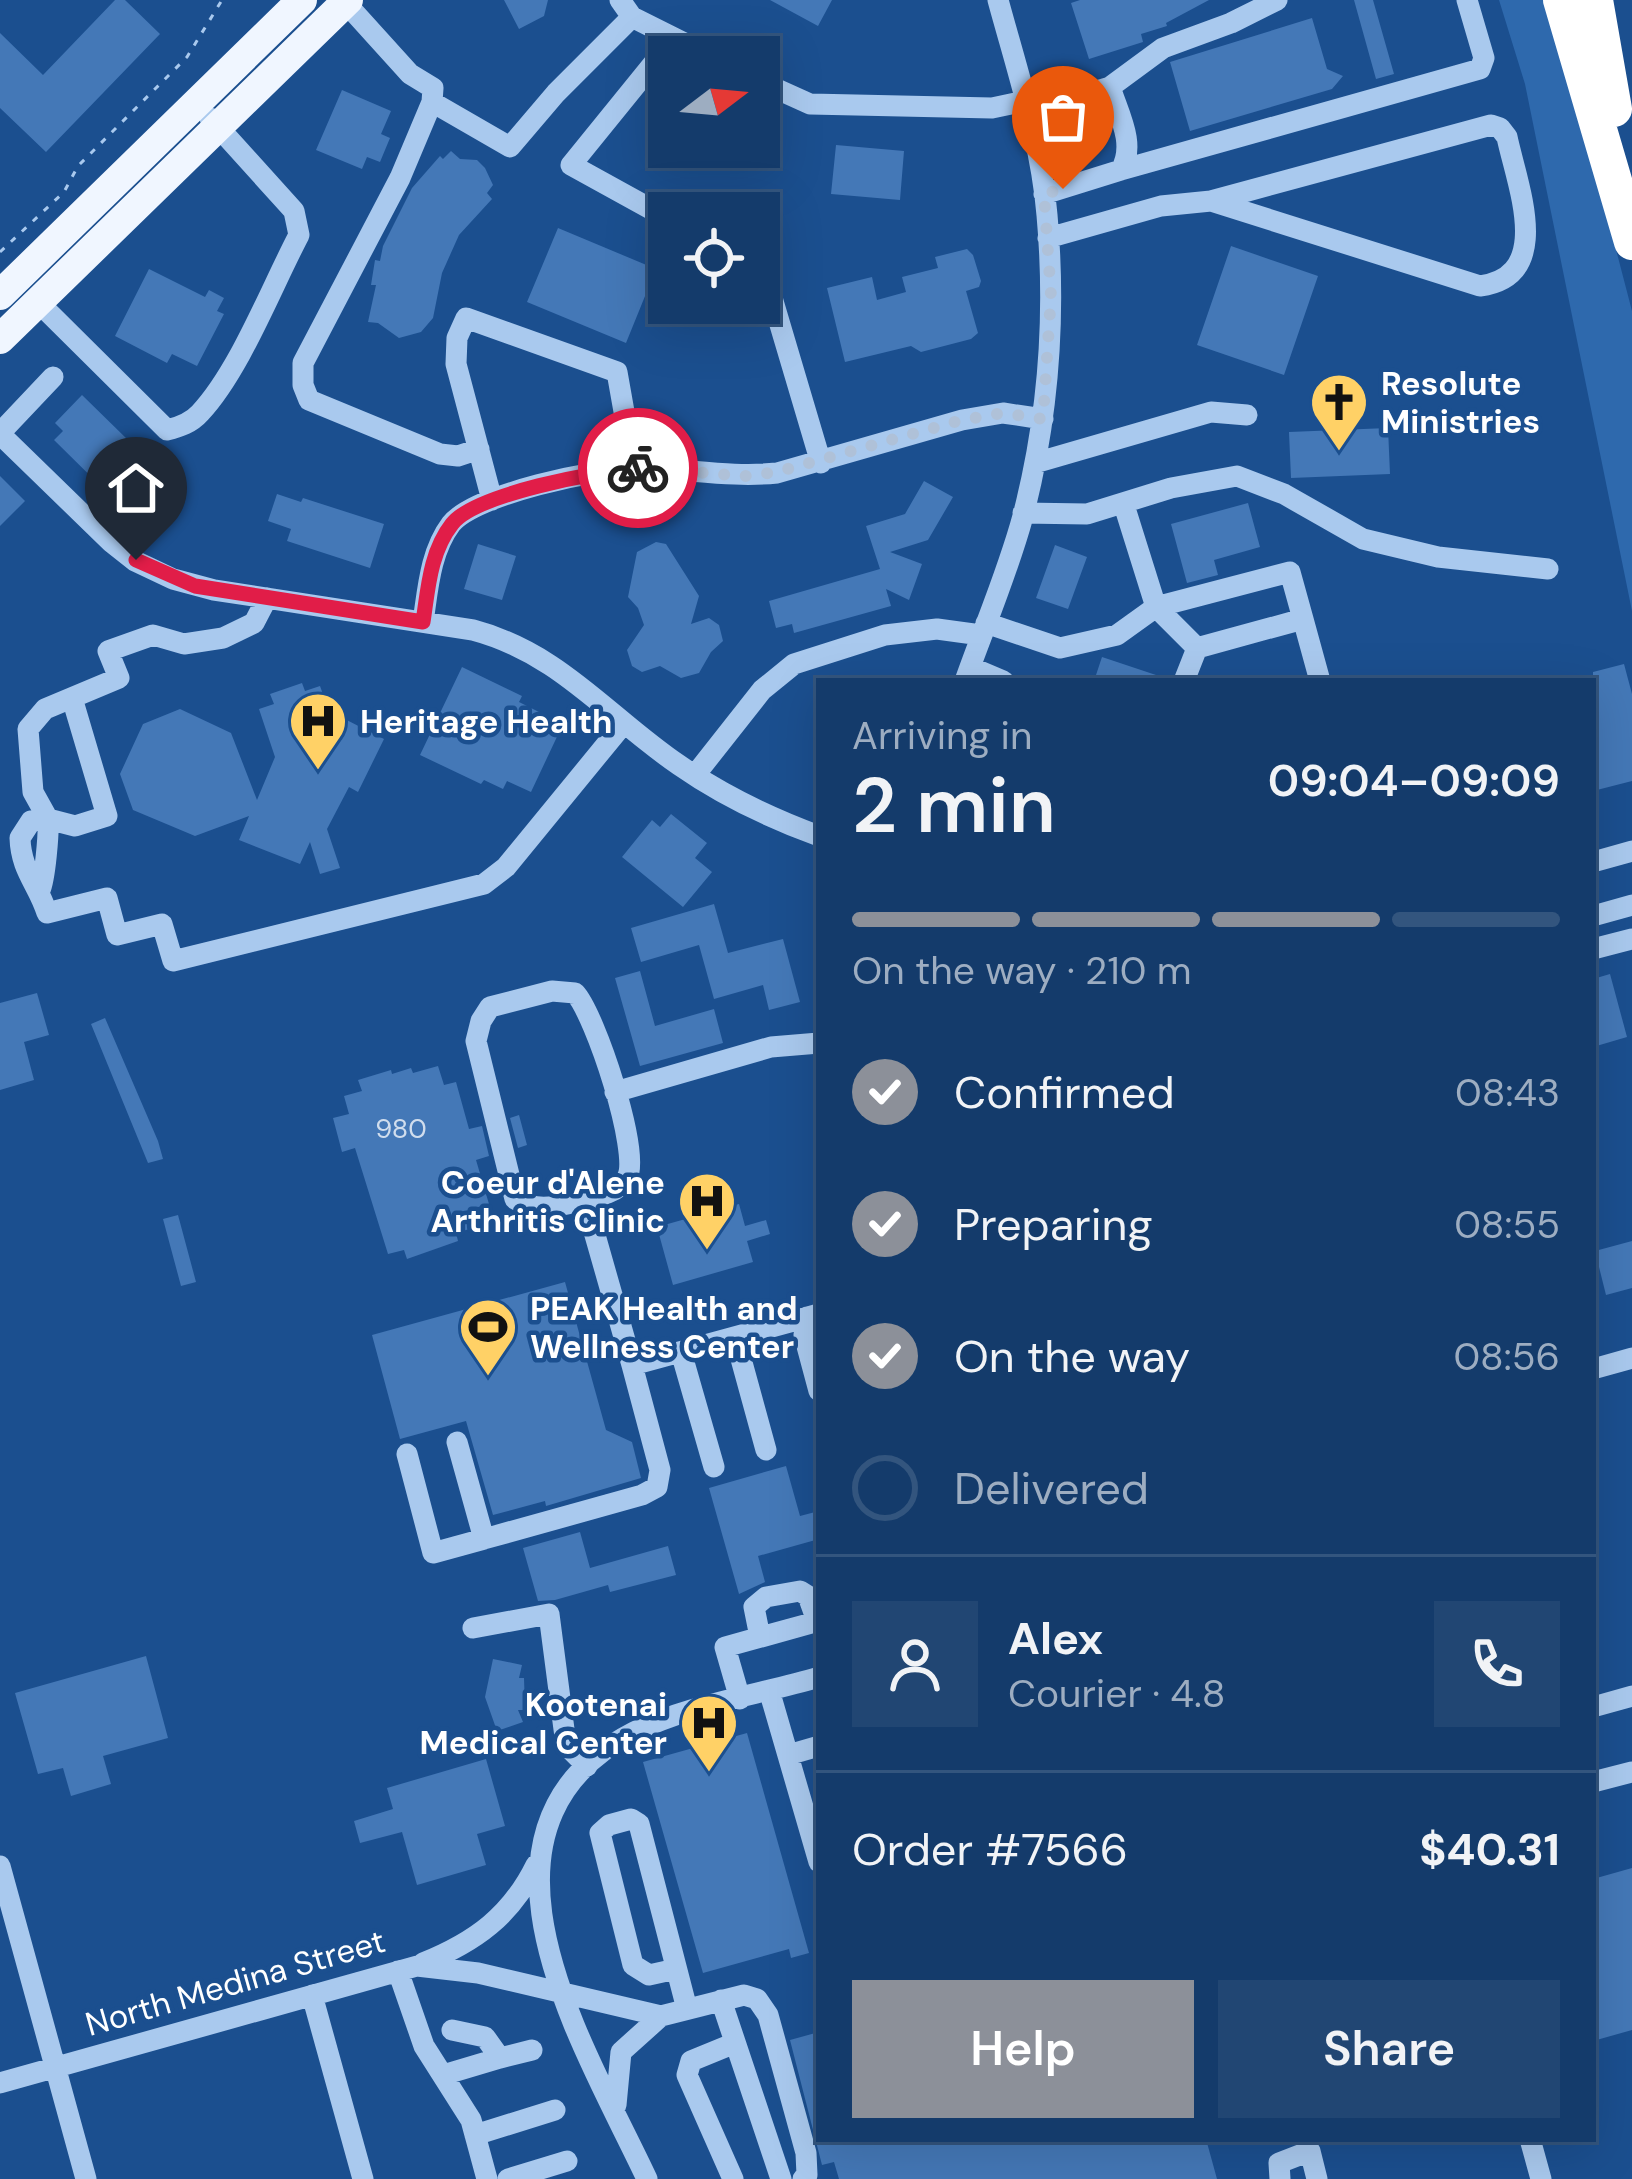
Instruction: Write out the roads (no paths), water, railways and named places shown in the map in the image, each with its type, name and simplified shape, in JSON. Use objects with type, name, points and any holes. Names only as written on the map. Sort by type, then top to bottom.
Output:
[{"type":"highway","points":[[1561,0],[1632,242]]},
{"type":"highway","points":[[1595,0],[1632,203]]},
{"type":"main road","points":[[0,338],[207,115],[302,0]]},
{"type":"main road","points":[[0,295],[346,1]]},
{"type":"street","points":[[967,674],[1023,513],[1043,419],[1051,296],[1044,194],[998,0]]},
{"type":"street","points":[[780,90],[810,104],[1026,106],[1110,88],[1162,48],[1277,0]]},
{"type":"street","points":[[1044,194],[1480,69],[1484,58],[1467,0]]},
{"type":"street","points":[[346,1],[410,74],[433,88],[432,102],[400,178],[303,363],[303,385],[309,400],[440,454],[458,456],[479,449]]},
{"type":"street","points":[[432,102],[510,147],[626,8],[671,36]]},
{"type":"street","points":[[648,70],[572,165],[648,207]]},
{"type":"street","points":[[1110,88],[1128,145],[1121,170]]},
{"type":"street","points":[[37,301],[167,430],[199,415],[224,380],[299,236],[294,211],[207,115]]},
{"type":"street","points":[[1048,238],[1161,206],[1211,201],[1491,125],[1507,137],[1528,232],[1526,253],[1501,280],[1480,286],[1211,201]]},
{"type":"street","points":[[492,500],[456,364],[457,338],[466,319],[617,372],[634,468]]},
{"type":"street","points":[[780,324],[821,463]]},
{"type":"street","points":[[53,377],[0,434],[111,542],[136,560],[195,586],[473,630],[527,648],[695,775],[816,835]]},
{"type":"street","points":[[1034,463],[1211,412],[1247,415]]},
{"type":"street","points":[[423,622],[440,542],[459,516],[492,500],[634,468],[746,476],[821,463],[962,420],[1003,413],[1043,419]]},
{"type":"street","points":[[1023,513],[1087,514],[1171,488],[1238,476],[1284,494],[1364,538],[1438,556],[1548,569]]},
{"type":"street","points":[[1124,505],[1156,608],[1197,648]]},
{"type":"street","points":[[695,775],[762,690],[794,664],[885,635],[937,629],[984,629],[1060,647],[1117,635],[1156,608],[1290,572],[1319,678]]},
{"type":"street","points":[[268,598],[254,623],[223,638],[184,644],[153,635],[108,651],[119,678],[45,709],[28,729],[33,793],[48,819],[42,866],[45,879],[40,890],[47,913],[107,898],[117,935],[162,924],[173,961],[484,884],[498,875],[624,723]]},
{"type":"street","points":[[1197,648],[1303,620]]},
{"type":"street","points":[[1185,678],[1197,648]]},
{"type":"street","points":[[48,819],[75,826],[107,816],[72,698]]},
{"type":"street","points":[[1596,861],[1632,851]]},
{"type":"street","points":[[1596,915],[1628,906],[1632,938],[1596,949]]},
{"type":"street","points":[[552,992],[575,993],[586,1004],[615,1092],[629,1175],[620,1188],[546,1209],[515,1198],[478,1060],[481,1021],[490,1007],[552,992]]},
{"type":"street","points":[[615,1092],[771,1047],[816,1043]]},
{"type":"street","points":[[407,1454],[433,1553],[642,1495],[657,1486],[660,1470],[585,1200]]},
{"type":"street","points":[[632,1365],[815,1320]]},
{"type":"street","points":[[815,1320],[804,1335],[816,1380]]},
{"type":"street","points":[[735,1337],[766,1450]]},
{"type":"street","points":[[681,1352],[714,1467]]},
{"type":"street","points":[[1596,1368],[1632,1358]]},
{"type":"street","points":[[457,1442],[484,1539]]},
{"type":"street","points":[[760,1637],[754,1607],[766,1597],[800,1591],[816,1615]]},
{"type":"street","points":[[473,1628],[549,1614],[565,1737],[587,1766]]},
{"type":"street","points":[[740,1699],[725,1647],[816,1622]]},
{"type":"street","points":[[488,2179],[470,2120],[424,2046],[407,1968],[473,1940],[518,1899],[540,1856],[555,1811],[587,1766],[640,1729],[816,1678]]},
{"type":"street","points":[[769,1690],[788,1755],[810,1798],[816,1841]]},
{"type":"street","points":[[1596,1706],[1632,1696]]},
{"type":"street","points":[[788,1755],[816,1747]]},
{"type":"street","points":[[1596,1781],[1632,1772]]},
{"type":"street","points":[[676,1969],[649,1975],[633,1965],[600,1833],[609,1825],[631,1820],[638,1824],[687,2009]]},
{"type":"street","points":[[540,1856],[540,1913],[560,1992],[647,2179]]},
{"type":"street","points":[[0,1866],[86,2179]]},
{"type":"street","points":[[0,1955],[23,1949]]},
{"type":"street","name":"North Medina Street","points":[[0,2083],[407,1968],[478,1972],[662,2016]]},
{"type":"street","points":[[311,1995],[363,2179]]},
{"type":"street","points":[[615,2112],[621,2052],[662,2016],[743,1995],[757,2000],[768,2015],[806,2153],[808,2175],[802,2179]]},
{"type":"street","points":[[721,2000],[781,2179]]},
{"type":"street","points":[[452,2030],[485,2037],[500,2059]]},
{"type":"street","points":[[733,2179],[687,2075],[691,2061],[735,2043]]},
{"type":"street","points":[[443,2075],[532,2050]]},
{"type":"street","points":[[475,2134],[555,2110]]},
{"type":"street","points":[[1531,2142],[1540,2179]]},
{"type":"street","points":[[1280,2179],[1279,2163],[1310,2151],[1317,2179]]},
{"type":"street","points":[[508,2179],[567,2161]]},
{"type":"place","name":"Resolute Ministries","points":[[1339,453]]},
{"type":"place","name":"Heritage Health","points":[[318,772]]},
{"type":"place","name":"Coeur d'Alene Arthritis Clinic","points":[[707,1252]]},
{"type":"place","name":"PEAK Health and Wellness Center","points":[[488,1378]]},
{"type":"place","name":"Kootenai Medical Center","points":[[709,1774]]}]
